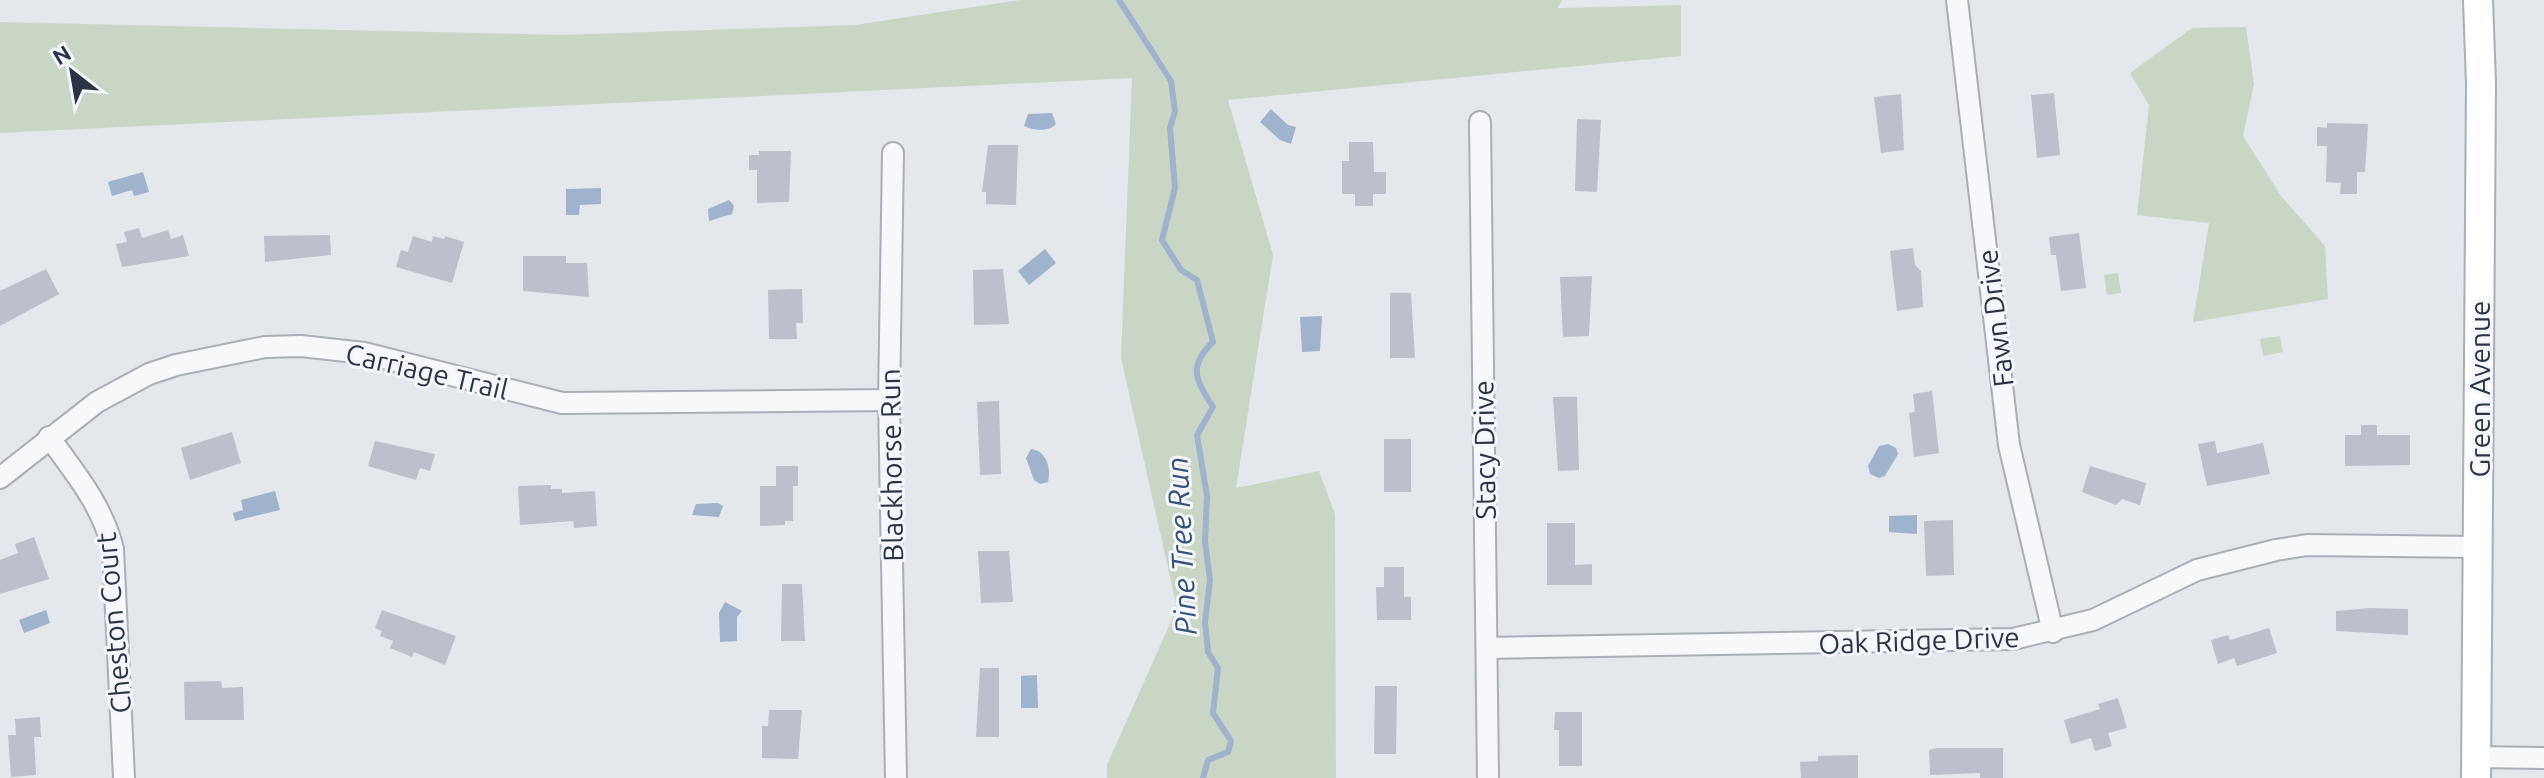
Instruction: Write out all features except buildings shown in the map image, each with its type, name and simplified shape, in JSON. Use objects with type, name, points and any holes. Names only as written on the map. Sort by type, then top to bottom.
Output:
[{"type":"street","name":"Fawn Drive","points":[[1957,0],[2009,445],[2053,632]]},
{"type":"street","name":"Green Avenue","points":[[2476,768],[2481,83],[2478,0]]},
{"type":"street","name":"Stacy Drive","points":[[1480,122],[1488,778]]},
{"type":"street","name":"Blackhorse Run","points":[[893,153],[889,400],[896,778]]},
{"type":"street","name":"Carriage Trail","points":[[0,478],[97,402],[149,374],[176,365],[265,347],[301,346],[364,353],[562,403],[889,400]]},
{"type":"street","name":"Cheston Court","points":[[49,437],[106,521],[113,549],[124,778]]},
{"type":"street","name":"Oak Ridge Drive","points":[[1487,648],[1976,642],[2053,632],[2093,620],[2197,570],[2262,553],[2307,545],[2478,547]]},
{"type":"street","points":[[2476,768],[2544,758]]},
{"type":"green space","points":[[1020,0],[1562,0],[1558,8],[1681,5],[1681,56],[1228,100],[1273,255],[1236,488],[1319,471],[1335,514],[1336,778],[1107,778],[1107,765],[1177,608],[1121,358],[1132,78],[0,133],[0,22],[561,35],[855,25]]},
{"type":"green space","points":[[2246,27],[2254,84],[2243,136],[2281,196],[2325,246],[2328,299],[2193,322],[2209,223],[2137,215],[2149,105],[2130,73],[2192,28]]},
{"type":"green space","points":[[2118,273],[2121,293],[2107,295],[2104,275]]},
{"type":"green space","points":[[2280,336],[2283,352],[2263,356],[2260,339]]},
{"type":"water","points":[[1271,109],[1288,125],[1296,127],[1291,144],[1280,140],[1260,122]]},
{"type":"water","points":[[1052,113],[1056,124],[1049,128],[1036,130],[1024,126],[1028,114]]},
{"type":"water","points":[[143,172],[149,192],[134,196],[132,190],[112,196],[108,182]]},
{"type":"water","points":[[601,188],[601,204],[580,205],[579,215],[566,215],[566,189]]},
{"type":"water","points":[[729,200],[734,206],[732,214],[709,221],[708,209]]},
{"type":"water","points":[[1045,249],[1056,263],[1029,285],[1018,271]]},
{"type":"water","points":[[1322,316],[1320,351],[1302,352],[1300,317]]},
{"type":"water","points":[[1888,444],[1896,448],[1898,454],[1885,476],[1879,478],[1870,474],[1868,466],[1879,446]]},
{"type":"water","points":[[1031,449],[1041,453],[1047,461],[1048,482],[1040,484],[1034,480],[1026,458]]},
{"type":"water","points":[[275,491],[280,510],[235,521],[233,513],[243,510],[241,500]]},
{"type":"water","points":[[718,503],[723,506],[719,517],[692,515],[696,504]]},
{"type":"water","points":[[1917,515],[1917,534],[1889,532],[1889,516]]},
{"type":"water","points":[[725,602],[742,611],[737,617],[737,641],[720,642],[719,613]]},
{"type":"water","points":[[46,610],[50,623],[24,633],[19,620]]},
{"type":"water","points":[[1037,675],[1038,708],[1021,708],[1021,676]]},
{"type":"waterway","name":"Pine Tree Run","points":[[1119,0],[1171,81],[1175,111],[1170,128],[1175,188],[1162,240],[1181,270],[1197,280],[1213,342],[1197,366],[1198,380],[1213,407],[1197,435],[1207,496],[1205,541],[1210,580],[1205,622],[1208,652],[1218,668],[1213,713],[1231,741],[1228,752],[1208,760],[1203,778]]}]
